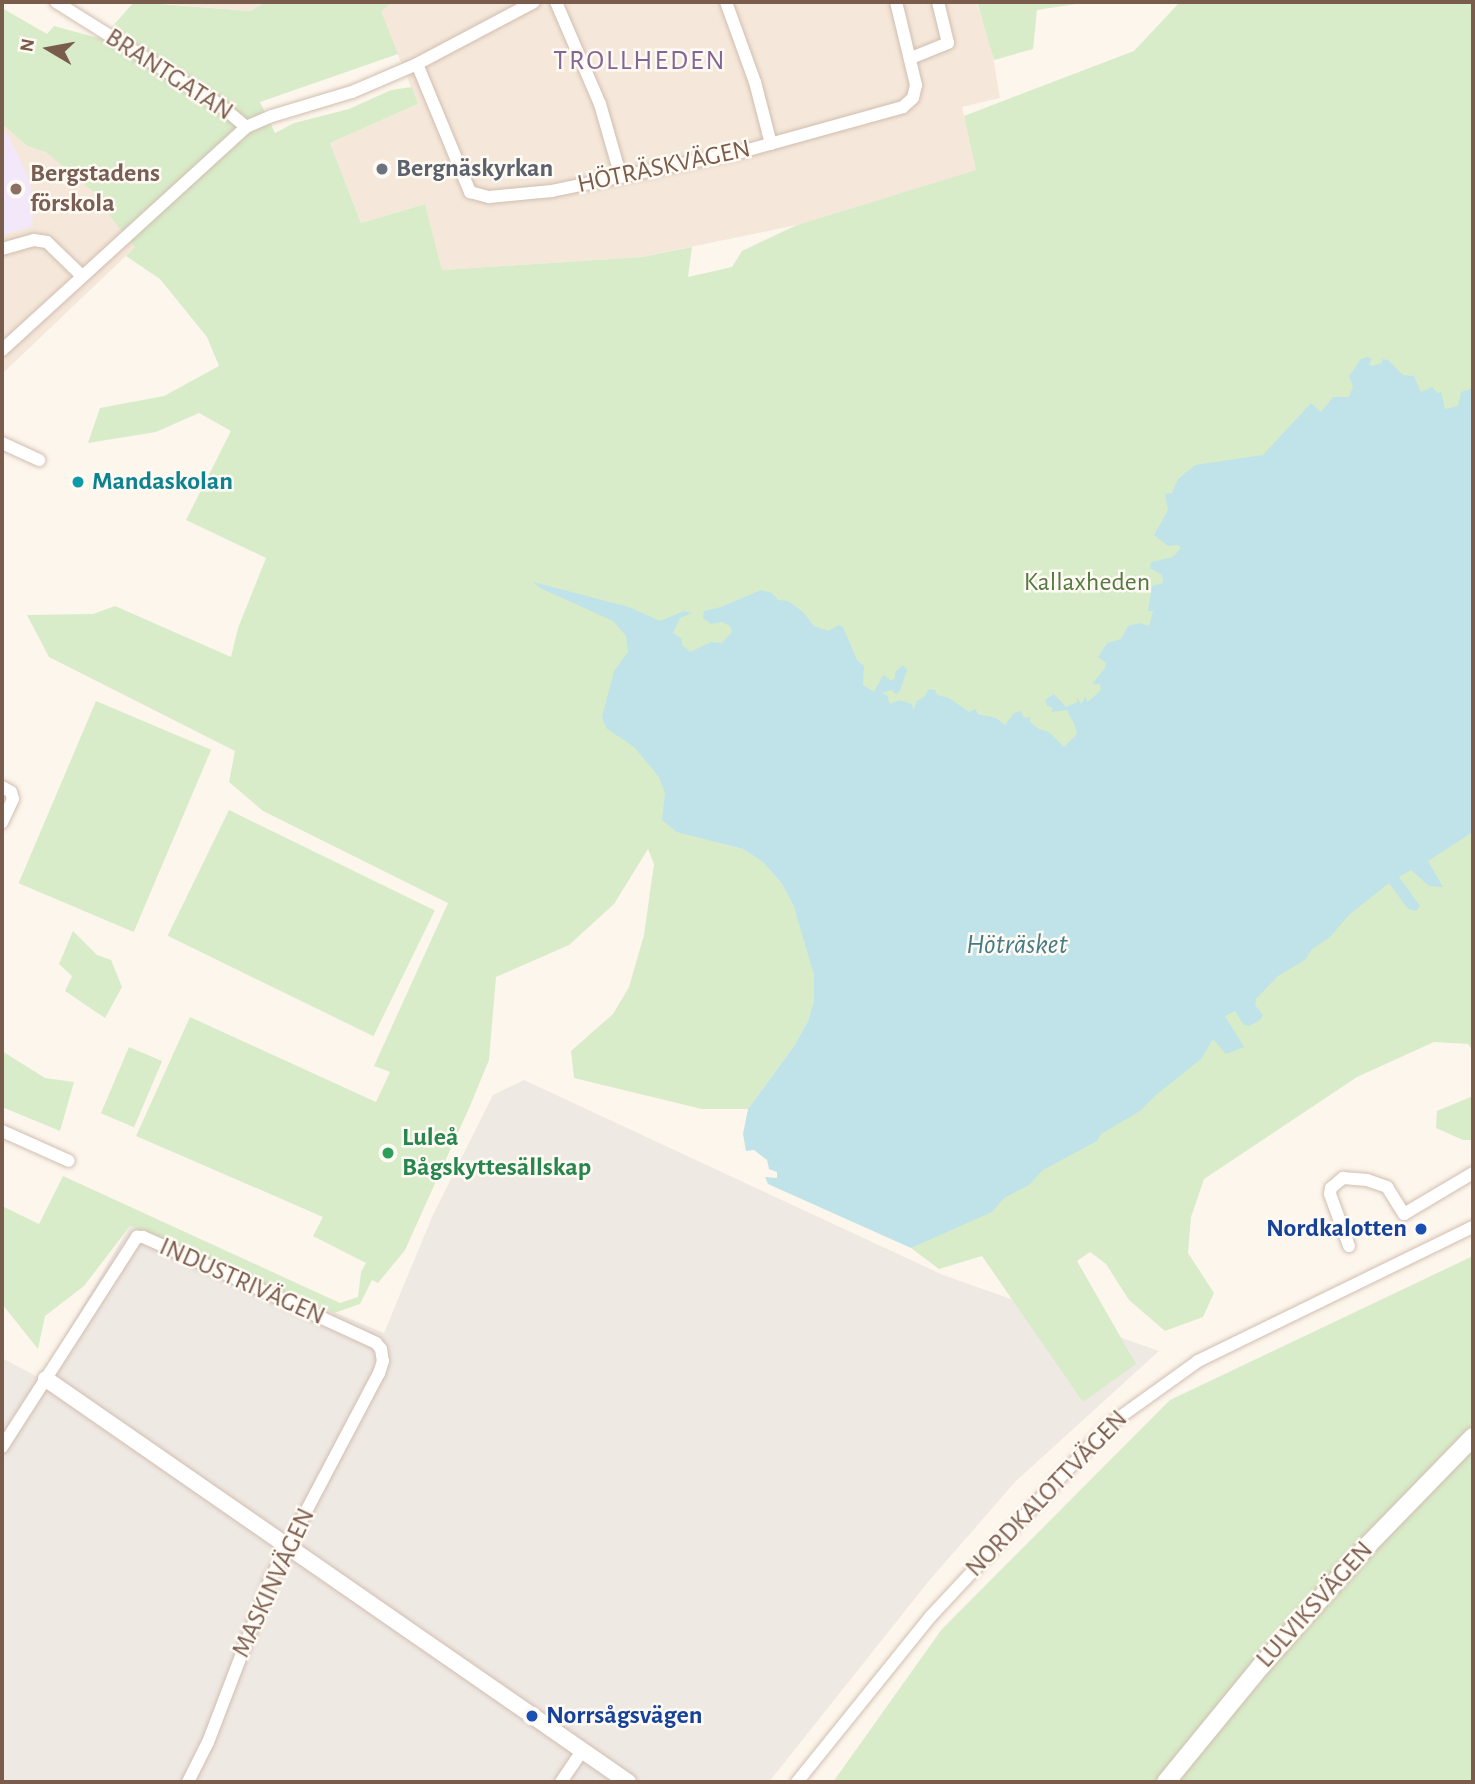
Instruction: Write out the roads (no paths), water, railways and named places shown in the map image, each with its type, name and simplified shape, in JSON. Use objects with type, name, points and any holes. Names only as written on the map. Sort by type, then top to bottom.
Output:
[{"type":"main road","name":"LULVIKSVÄGEN","points":[[1166,1782],[1261,1666],[1368,1545],[1473,1437]]},
{"type":"street","name":"BRANTGATAN","points":[[56,2],[219,106],[246,127]]},
{"type":"street","points":[[2,350],[246,127],[272,116],[352,92],[417,64],[534,2]]},
{"type":"street","points":[[556,2],[600,104],[621,177]]},
{"type":"street","points":[[726,2],[755,82],[771,144]]},
{"type":"street","points":[[896,2],[911,58],[948,43],[938,2]]},
{"type":"street","name":"HÖTRÄSKVÄGEN","points":[[417,64],[467,188],[474,195],[489,197],[552,191],[621,177],[771,144],[894,110],[908,103],[916,85],[911,58]]},
{"type":"street","points":[[2,249],[34,240],[47,242],[82,276]]},
{"type":"street","points":[[2,443],[39,460]]},
{"type":"street","points":[[2,787],[10,792],[13,799],[2,823]]},
{"type":"street","points":[[2,1131],[69,1161]]},
{"type":"street","points":[[1349,1246],[1330,1194],[1336,1182],[1343,1178],[1387,1186],[1404,1214],[1473,1173]]},
{"type":"street","name":"NORDKALOTTVÄGEN","points":[[796,1782],[931,1616],[1108,1425],[1198,1361],[1473,1227]]},
{"type":"street","name":"INDUSTRIVÄGEN","points":[[2,1447],[133,1241],[143,1237],[376,1343],[383,1361],[371,1388]]},
{"type":"street","points":[[46,1379],[628,1782]]},
{"type":"street","name":"MASKINVÄGEN","points":[[188,1782],[208,1742],[270,1580],[371,1388]]},
{"type":"street","points":[[561,1782],[582,1751]]},
{"type":"water","name":"Höträsket","points":[[1361,359],[1372,359],[1369,364],[1372,366],[1382,363],[1382,359],[1388,360],[1403,375],[1414,376],[1421,392],[1432,387],[1438,393],[1441,392],[1445,409],[1458,406],[1461,392],[1473,388],[1473,832],[1428,861],[1443,887],[1429,886],[1411,870],[1399,877],[1420,906],[1416,911],[1408,909],[1389,883],[1349,915],[1329,938],[1312,949],[1305,960],[1278,976],[1256,999],[1255,1005],[1263,1015],[1260,1020],[1249,1026],[1243,1024],[1235,1011],[1225,1016],[1244,1047],[1226,1054],[1213,1039],[1201,1059],[1140,1111],[1101,1134],[1097,1141],[1043,1170],[1029,1185],[1004,1198],[992,1212],[911,1248],[768,1184],[765,1177],[777,1178],[777,1172],[769,1169],[767,1160],[754,1150],[746,1151],[743,1134],[748,1109],[794,1046],[808,1021],[814,1000],[814,975],[794,907],[782,884],[764,863],[743,849],[677,832],[662,820],[665,793],[659,777],[634,747],[606,728],[602,717],[614,671],[628,652],[626,636],[613,621],[540,588],[533,582],[629,607],[660,621],[684,611],[692,613],[680,618],[673,633],[682,639],[682,645],[690,652],[711,642],[722,643],[732,632],[730,626],[722,622],[711,624],[703,618],[704,611],[721,607],[761,590],[772,593],[778,600],[788,601],[803,612],[814,626],[828,631],[839,625],[843,627],[857,660],[864,666],[863,685],[874,692],[884,675],[891,681],[895,678],[895,672],[903,665],[907,670],[900,691],[896,694],[891,690],[881,693],[887,695],[890,704],[899,700],[912,704],[913,711],[917,701],[924,697],[929,689],[935,690],[937,695],[949,698],[969,712],[976,709],[977,714],[996,718],[1005,725],[1014,713],[1021,711],[1024,718],[1030,717],[1030,722],[1049,732],[1064,747],[1077,734],[1075,726],[1067,710],[1051,712],[1053,708],[1047,706],[1045,700],[1054,694],[1066,707],[1077,702],[1077,697],[1081,704],[1086,696],[1087,702],[1090,700],[1101,690],[1100,684],[1092,684],[1105,668],[1106,663],[1098,657],[1107,643],[1121,639],[1128,626],[1140,623],[1149,626],[1153,611],[1148,611],[1152,586],[1163,583],[1162,575],[1150,568],[1151,562],[1173,557],[1181,548],[1178,545],[1168,546],[1154,535],[1168,510],[1165,494],[1172,493],[1178,479],[1195,465],[1263,455],[1311,403],[1321,412],[1333,397],[1349,397],[1353,387],[1349,376]]},
{"type":"place","name":"Bergnäskyrkan","points":[[382,169]]},
{"type":"place","name":"Bergstadens förskola","points":[[16,189]]},
{"type":"place","name":"Mandaskolan","points":[[78,482]]},
{"type":"place","name":"Luleå Bågskyttesällskap","points":[[388,1153]]},
{"type":"place","name":"Nordkalotten","points":[[1421,1229]]},
{"type":"place","name":"Norrsågsvägen","points":[[532,1716]]},
{"type":"district","name":"TROLLHEDEN","points":[[640,61]]},
{"type":"park label","name":"Kallaxheden","points":[[1087,583]]}]
